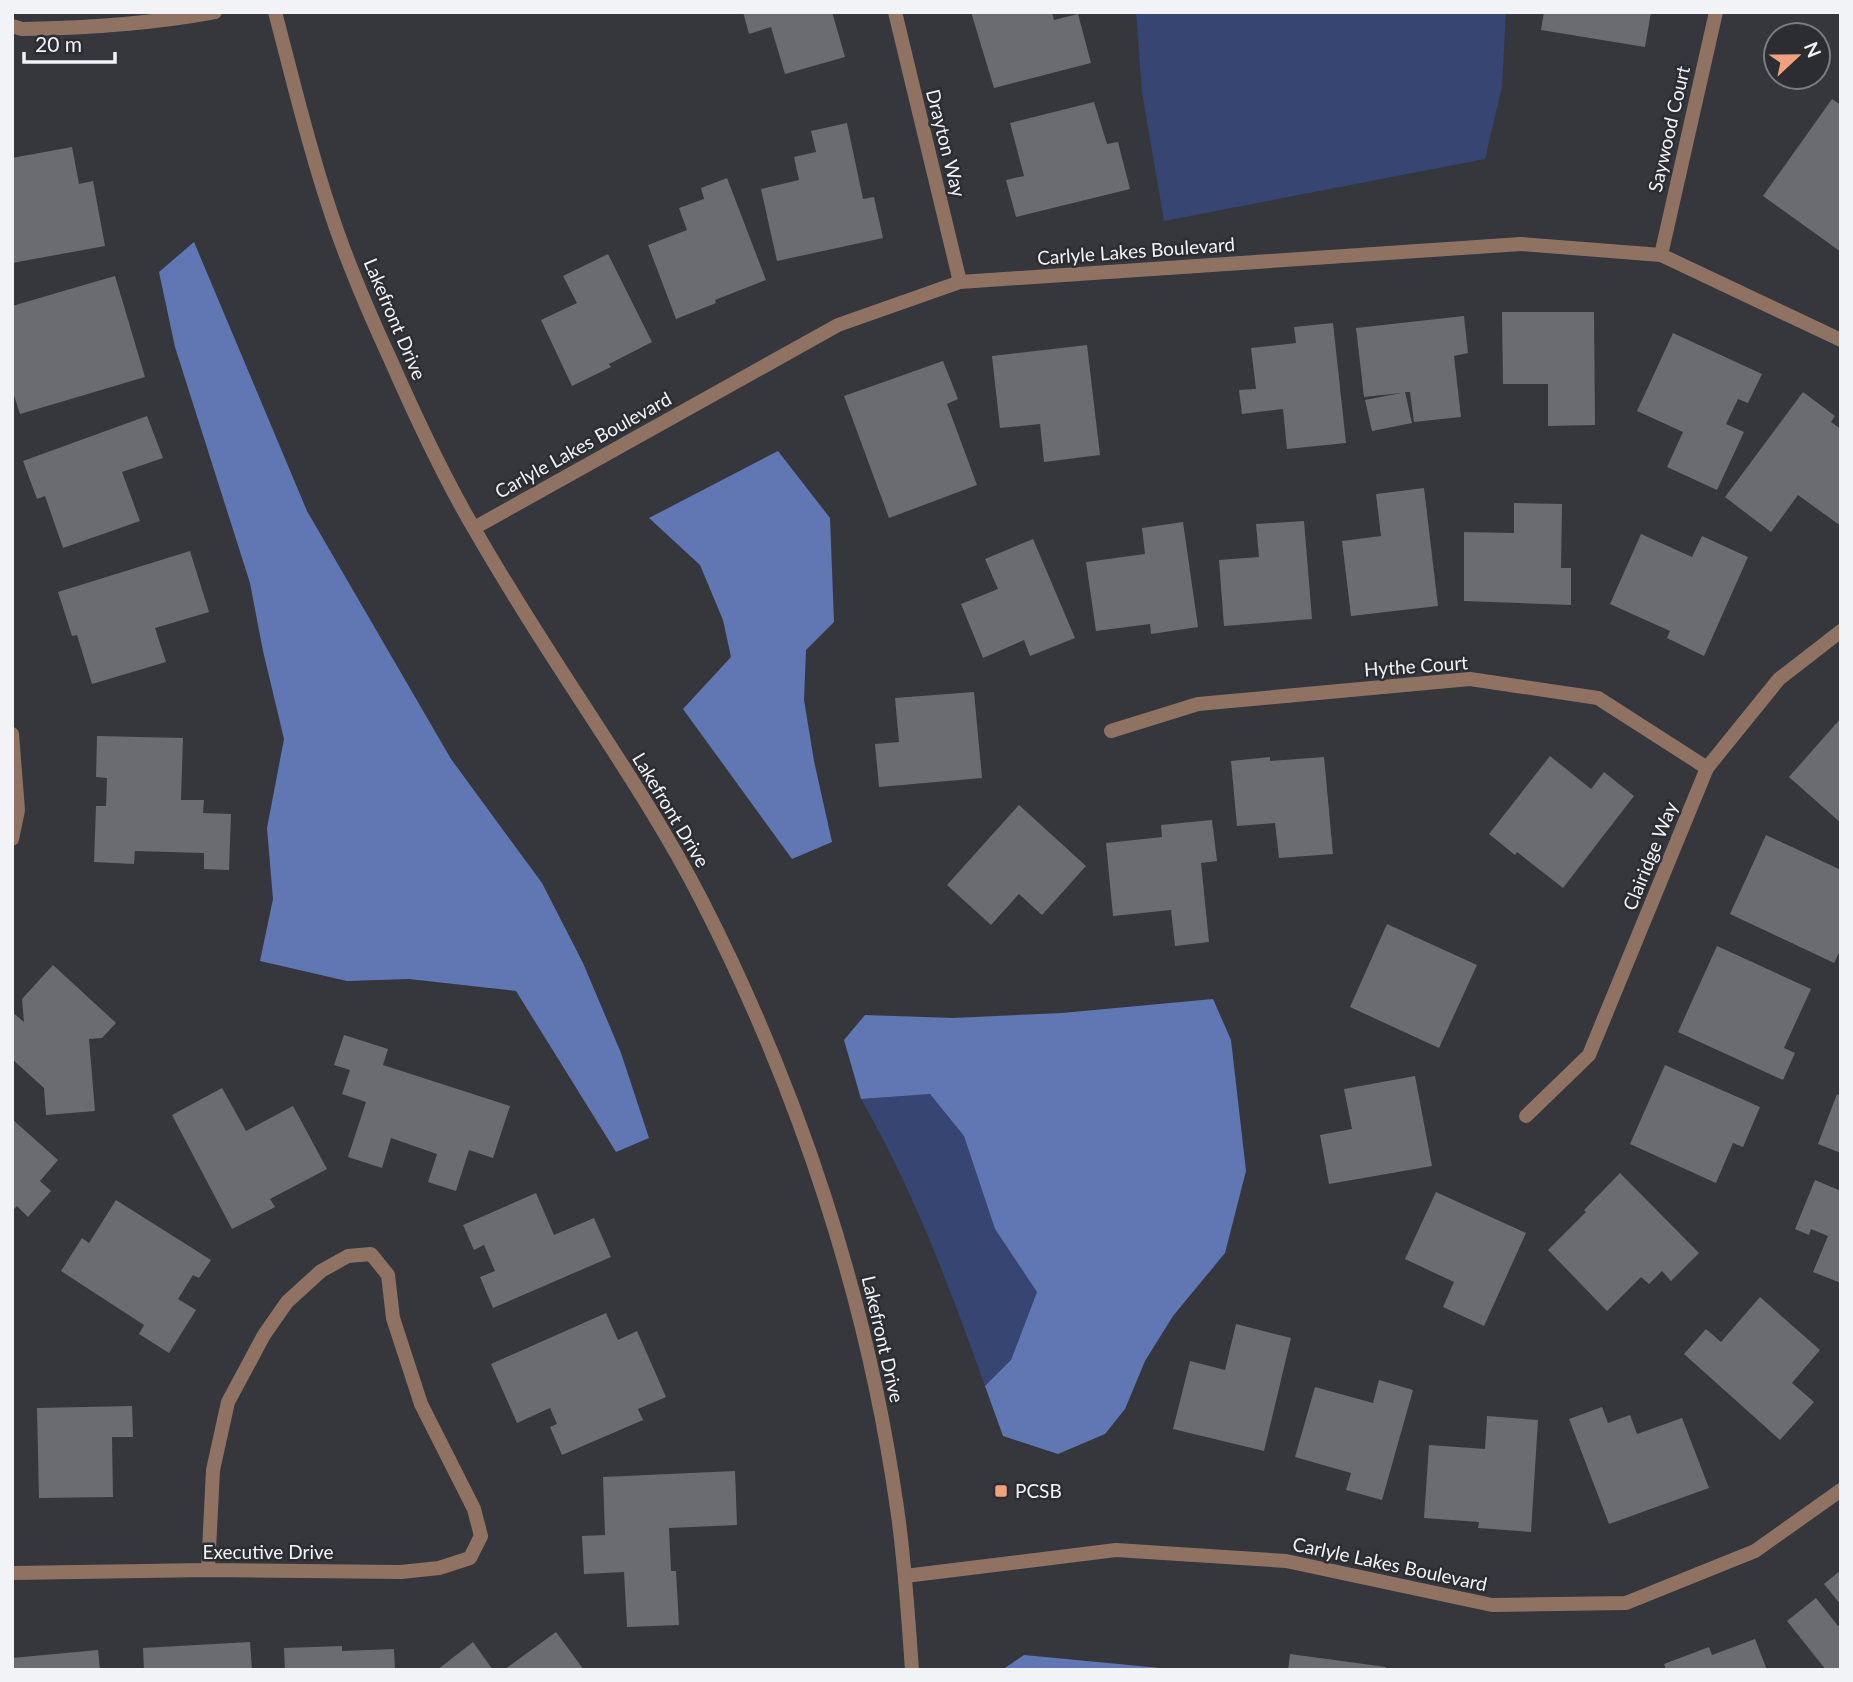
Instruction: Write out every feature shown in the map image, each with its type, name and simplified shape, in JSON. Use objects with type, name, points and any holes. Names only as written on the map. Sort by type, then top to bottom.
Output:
[{"type":"street","points":[[12,26],[22,29],[91,27],[177,19],[215,12]]},
{"type":"street","name":"Lakefront Drive","points":[[275,12],[321,183],[353,270],[422,430],[474,528],[658,823],[700,897],[762,1026],[827,1202],[848,1273],[886,1442],[898,1510],[912,1670]]},
{"type":"street","name":"Drayton Way","points":[[895,12],[960,282]]},
{"type":"street","name":"Saywood Court","points":[[1661,255],[1716,12]]},
{"type":"street","name":"Carlyle Lakes Boulevard","points":[[474,528],[838,325],[960,282],[1521,244],[1661,255],[1841,340]]},
{"type":"street","name":"Clairidge Way","points":[[1526,1116],[1589,1055],[1707,768],[1779,679],[1841,631]]},
{"type":"street","name":"Hythe Court","points":[[1111,732],[1198,704],[1470,679],[1598,698],[1707,768]]},
{"type":"street","points":[[12,734],[18,810],[12,839]]},
{"type":"street","name":"Executive Drive","points":[[12,1573],[208,1570],[401,1572],[439,1568],[470,1558],[481,1536],[474,1509],[421,1405],[393,1318],[388,1275],[371,1254],[348,1256],[321,1271],[287,1302],[264,1335],[228,1402],[214,1470],[208,1570]]},
{"type":"street","name":"Carlyle Lakes Boulevard","points":[[905,1576],[1116,1550],[1286,1561],[1492,1605],[1626,1603],[1755,1551],[1841,1490]]},
{"type":"shaded area","points":[[1136,12],[1506,12],[1502,87],[1485,159],[1164,221],[1142,92]]},
{"type":"shaded area","points":[[194,242],[307,511],[451,759],[542,883],[583,963],[621,1053],[649,1138],[616,1152],[516,991],[409,979],[347,981],[260,961],[273,899],[267,828],[284,739],[250,583],[175,347],[159,272]]},
{"type":"shaded area","points":[[778,451],[830,518],[834,622],[806,650],[804,700],[832,842],[792,859],[683,709],[731,657],[723,620],[700,565],[649,518]]},
{"type":"shaded area","points":[[1213,999],[1231,1040],[1246,1171],[1225,1253],[1173,1316],[1145,1361],[1125,1409],[1105,1434],[1058,1454],[1003,1436],[985,1386],[1011,1360],[1037,1292],[995,1229],[964,1136],[930,1094],[861,1099],[844,1040],[865,1015],[953,1018],[1062,1013]]},
{"type":"shaded area","points":[[930,1094],[964,1136],[995,1229],[1037,1292],[1011,1360],[985,1386],[914,1204],[861,1099]]},
{"type":"shaded area","points":[[1024,1655],[1181,1670],[1002,1670]]},
{"type":"building","points":[[743,12],[832,12],[845,57],[785,74],[771,27],[749,34]]},
{"type":"building","points":[[971,12],[1052,12],[1054,20],[1078,14],[1091,63],[994,88]]},
{"type":"building","points":[[1544,12],[1651,12],[1645,47],[1541,30]]},
{"type":"building","points":[[1832,99],[1841,105],[1841,252],[1763,196]]},
{"type":"building","points":[[1094,102],[1107,144],[1118,142],[1130,189],[1016,217],[1006,180],[1024,176],[1010,123]]},
{"type":"building","points":[[847,123],[863,199],[874,197],[883,238],[777,261],[761,189],[799,180],[794,157],[816,152],[811,131]]},
{"type":"building","points":[[72,147],[79,184],[93,181],[105,246],[12,263],[12,158]]},
{"type":"building","points":[[727,178],[766,280],[676,319],[648,245],[687,230],[679,208],[704,199],[701,188]]},
{"type":"building","points":[[608,254],[652,342],[609,364],[611,367],[572,386],[541,320],[577,303],[563,276]]},
{"type":"building","points":[[115,276],[145,377],[20,414],[12,389],[12,306]]},
{"type":"building","points":[[1502,312],[1594,312],[1595,425],[1548,426],[1548,384],[1503,384]]},
{"type":"building","points":[[1464,316],[1468,353],[1454,356],[1461,417],[1414,422],[1410,392],[1405,392],[1412,423],[1372,431],[1365,400],[1401,393],[1364,397],[1356,328]]},
{"type":"building","points":[[1333,323],[1346,443],[1287,449],[1283,409],[1242,414],[1239,390],[1256,389],[1251,348],[1296,343],[1294,327]]},
{"type":"building","points":[[1673,333],[1762,374],[1748,403],[1738,399],[1726,424],[1744,432],[1717,490],[1667,467],[1683,432],[1637,411]]},
{"type":"building","points":[[1087,345],[1100,455],[1044,462],[1040,424],[1000,428],[992,356]]},
{"type":"building","points":[[943,361],[958,399],[947,404],[977,485],[889,518],[844,396]]},
{"type":"building","points":[[1803,392],[1835,416],[1831,422],[1841,429],[1841,521],[1838,524],[1798,495],[1771,532],[1725,497]]},
{"type":"building","points":[[147,416],[163,458],[122,472],[140,521],[63,548],[45,496],[37,499],[23,461]]},
{"type":"building","points":[[1424,488],[1438,606],[1351,616],[1342,541],[1381,536],[1376,494]]},
{"type":"building","points":[[1514,503],[1562,504],[1561,568],[1571,568],[1571,605],[1464,601],[1464,532],[1514,533]]},
{"type":"building","points":[[1304,521],[1312,619],[1224,626],[1219,560],[1259,557],[1256,524]]},
{"type":"building","points":[[1183,522],[1198,627],[1151,634],[1150,624],[1096,631],[1086,562],[1145,554],[1142,528]]},
{"type":"building","points":[[1641,534],[1692,557],[1702,536],[1748,557],[1704,656],[1667,638],[1670,631],[1610,604]]},
{"type":"building","points":[[1033,539],[1075,638],[1030,656],[1024,640],[983,658],[961,604],[998,589],[985,559]]},
{"type":"building","points":[[190,551],[209,612],[155,628],[166,662],[92,684],[77,635],[72,636],[58,592]]},
{"type":"building","points":[[974,692],[982,778],[879,787],[875,744],[899,742],[895,698]]},
{"type":"building","points":[[1841,718],[1841,823],[1789,777]]},
{"type":"building","points":[[97,736],[183,738],[181,800],[204,800],[203,813],[231,814],[229,870],[204,869],[204,853],[135,851],[134,864],[94,862],[96,806],[106,806],[107,778],[96,777]]},
{"type":"building","points":[[1550,756],[1591,789],[1604,772],[1634,796],[1563,888],[1489,834]]},
{"type":"building","points":[[1270,757],[1270,761],[1324,757],[1333,854],[1279,858],[1275,823],[1237,826],[1231,761]]},
{"type":"building","points":[[1019,805],[1086,866],[1042,915],[1019,894],[991,925],[947,885]]},
{"type":"building","points":[[1212,820],[1217,861],[1201,863],[1209,942],[1175,946],[1171,910],[1113,916],[1106,843],[1162,837],[1161,825]]},
{"type":"building","points":[[1766,835],[1841,870],[1841,949],[1834,963],[1730,914]]},
{"type":"building","points":[[1387,924],[1477,965],[1439,1048],[1350,1007]]},
{"type":"building","points":[[1717,946],[1811,989],[1784,1048],[1795,1053],[1783,1080],[1678,1032]]},
{"type":"building","points":[[53,965],[116,1023],[102,1038],[89,1039],[95,1111],[46,1115],[44,1088],[12,1059],[12,1012],[24,1022],[22,999]]},
{"type":"building","points":[[344,1035],[388,1049],[383,1065],[510,1106],[493,1158],[469,1150],[456,1191],[428,1182],[437,1154],[391,1138],[382,1168],[348,1157],[366,1102],[342,1094],[350,1070],[334,1065]]},
{"type":"building","points":[[1665,1065],[1760,1107],[1743,1147],[1733,1143],[1716,1183],[1630,1144]]},
{"type":"building","points":[[1415,1076],[1432,1166],[1329,1184],[1320,1135],[1352,1129],[1344,1089]]},
{"type":"building","points":[[222,1088],[246,1131],[293,1106],[327,1169],[270,1199],[275,1207],[232,1229],[172,1115]]},
{"type":"building","points":[[1837,1094],[1841,1096],[1841,1153],[1818,1144]]},
{"type":"building","points":[[12,1119],[58,1160],[40,1181],[51,1191],[28,1217],[17,1206],[12,1211]]},
{"type":"building","points":[[1620,1173],[1699,1253],[1671,1281],[1662,1271],[1649,1284],[1641,1277],[1607,1311],[1548,1250]]},
{"type":"building","points":[[1815,1180],[1841,1191],[1841,1283],[1813,1272],[1828,1236],[1811,1229],[1809,1235],[1795,1229]]},
{"type":"building","points":[[1436,1192],[1526,1233],[1484,1326],[1443,1307],[1454,1282],[1405,1259]]},
{"type":"building","points":[[536,1193],[554,1235],[594,1218],[611,1257],[493,1308],[480,1277],[495,1271],[484,1245],[474,1250],[463,1225]]},
{"type":"building","points":[[116,1200],[211,1260],[199,1278],[193,1275],[178,1299],[196,1310],[169,1353],[139,1334],[144,1325],[61,1271],[82,1238],[89,1243]]},
{"type":"building","points":[[1760,1297],[1820,1350],[1792,1383],[1814,1402],[1780,1440],[1684,1354],[1706,1329],[1721,1342]]},
{"type":"building","points":[[606,1313],[618,1340],[637,1331],[666,1397],[638,1409],[643,1420],[562,1455],[550,1427],[557,1424],[550,1408],[517,1423],[491,1364]]},
{"type":"building","points":[[1236,1324],[1291,1338],[1264,1451],[1173,1429],[1190,1361],[1225,1370]]},
{"type":"building","points":[[1379,1380],[1413,1390],[1382,1500],[1346,1490],[1351,1473],[1295,1457],[1315,1387],[1373,1403]]},
{"type":"building","points":[[132,1406],[133,1437],[112,1437],[113,1497],[39,1498],[37,1408]]},
{"type":"building","points":[[1602,1407],[1608,1423],[1630,1415],[1637,1434],[1682,1418],[1709,1488],[1609,1524],[1569,1419]]},
{"type":"building","points":[[1487,1416],[1538,1420],[1531,1532],[1478,1528],[1479,1522],[1424,1518],[1429,1445],[1485,1449]]},
{"type":"building","points":[[735,1471],[737,1525],[669,1528],[671,1571],[676,1571],[679,1625],[627,1627],[624,1572],[584,1574],[582,1536],[605,1535],[603,1477]]},
{"type":"building","points":[[1841,1570],[1841,1605],[1824,1584]]},
{"type":"building","points":[[1816,1598],[1838,1626],[1841,1623],[1841,1670],[1826,1670],[1787,1621]]},
{"type":"building","points":[[556,1632],[584,1670],[504,1670]]},
{"type":"building","points":[[1755,1639],[1767,1670],[1666,1670],[1664,1664],[1709,1647],[1712,1655]]},
{"type":"building","points":[[250,1642],[252,1670],[144,1670],[143,1648]]},
{"type":"building","points":[[473,1642],[493,1670],[437,1670]]},
{"type":"building","points":[[342,1646],[342,1651],[394,1649],[395,1670],[285,1670],[284,1648]]},
{"type":"building","points":[[98,1650],[100,1670],[12,1670],[12,1658]]},
{"type":"building","points":[[1290,1654],[1386,1667],[1385,1670],[1288,1670]]},
{"type":"place","name":"PCSB","points":[[1001,1491]]}]
